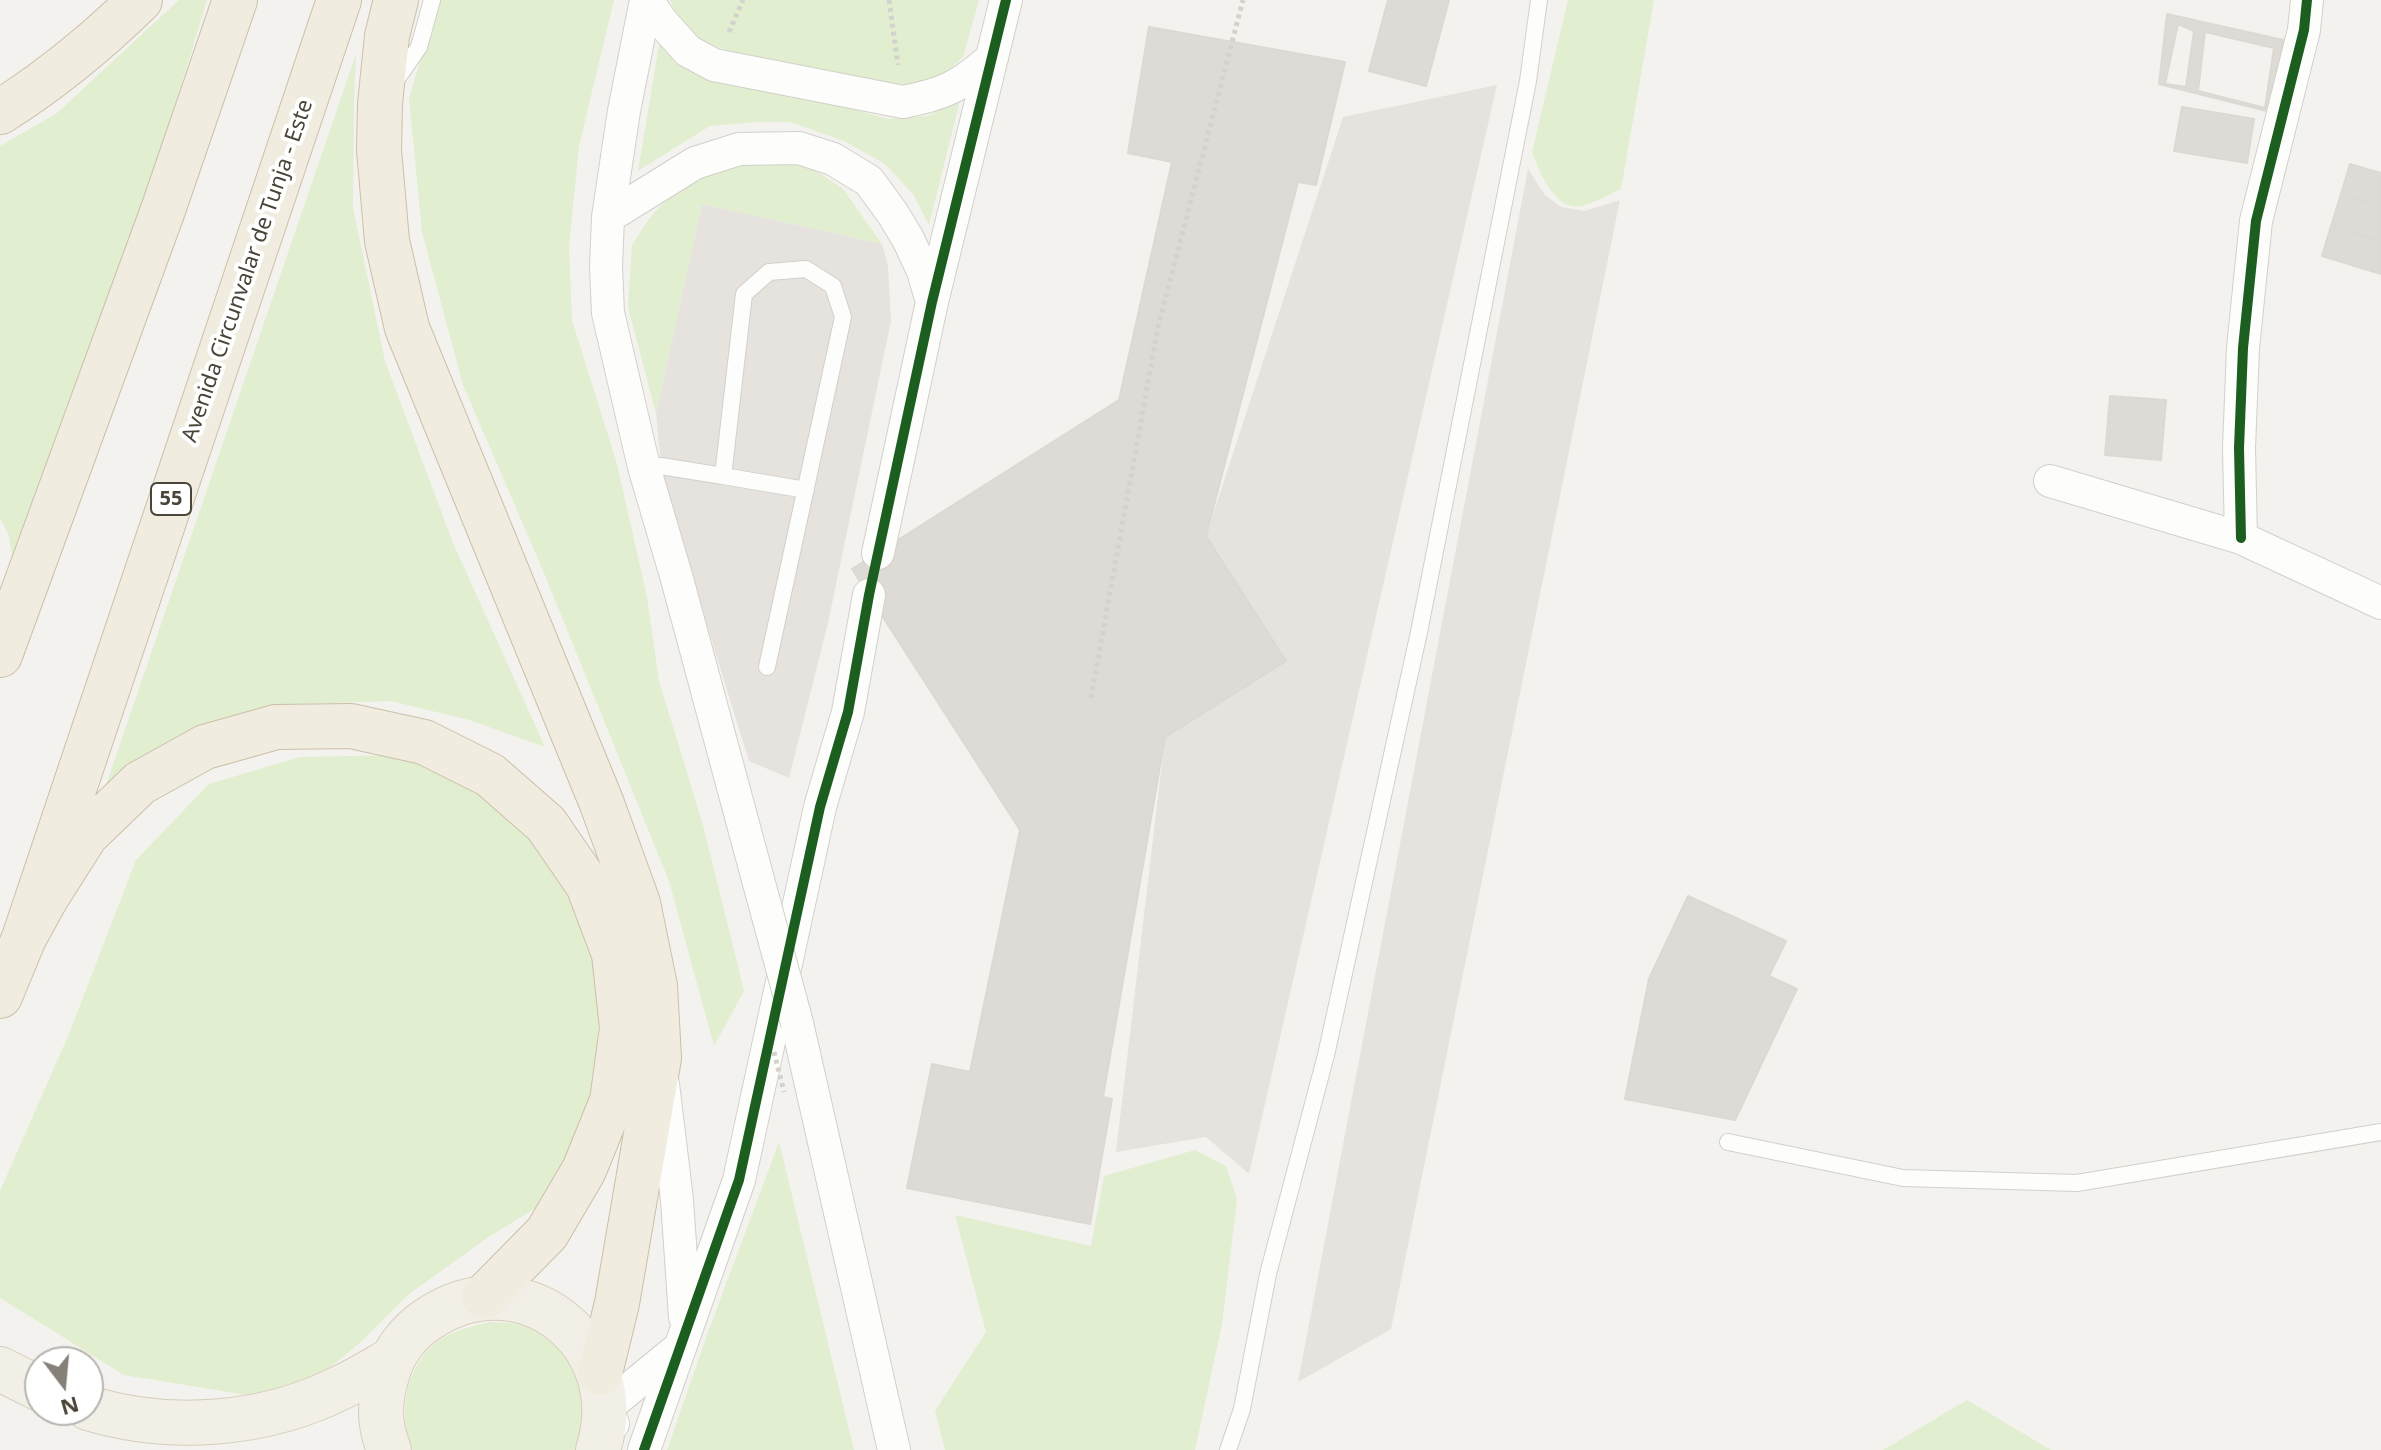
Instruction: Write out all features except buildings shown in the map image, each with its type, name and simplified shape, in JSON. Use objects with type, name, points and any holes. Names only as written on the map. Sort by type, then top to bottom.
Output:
[{"type":"highway","points":[[0,112],[31,93],[102,37],[140,0]]},
{"type":"highway","points":[[0,655],[163,210],[235,0]]},
{"type":"highway","name":"Avenida Circunvalar de Tunja - Este","points":[[0,996],[24,938],[339,0]]},
{"type":"highway","points":[[396,0],[387,36],[379,150],[387,241],[407,328],[602,804],[638,903],[655,986],[659,1058],[601,1410]]},
{"type":"highway","points":[[24,938],[86,835],[140,783],[205,747],[276,727],[351,726],[424,742],[490,775],[546,824],[588,885],[614,954],[622,1028],[612,1101],[584,1170],[547,1233],[484,1297]]},
{"type":"main road","points":[[389,1450],[382,1432],[381,1396],[391,1360],[414,1329],[435,1314],[446,1307],[484,1297],[521,1300],[554,1315],[582,1340],[601,1410]]},
{"type":"main road","points":[[104,1412],[170,1423],[228,1421],[285,1409],[340,1389],[391,1360]]},
{"type":"main road","points":[[0,1369],[24,1381]]},
{"type":"main road","points":[[104,1424],[150,1450]]},
{"type":"street","points":[[646,0],[688,51],[714,65],[903,102],[934,96],[963,83],[992,58]]},
{"type":"street","points":[[646,0],[624,111],[608,217],[608,313],[644,467],[797,1023],[894,1450]]},
{"type":"street","points":[[878,553],[932,302],[1006,0]]},
{"type":"street","points":[[2241,538],[2239,448],[2243,348],[2256,221],[2304,30],[2307,0]]},
{"type":"street","points":[[608,217],[695,163],[739,149],[799,148],[833,159],[869,181],[908,239],[923,271],[932,302]]},
{"type":"street","points":[[2050,481],[2241,538],[2381,603]]},
{"type":"street","points":[[644,1450],[739,1180],[820,807],[848,712],[869,595]]},
{"type":"street","points":[[659,1058],[670,1129],[683,1338]]},
{"type":"street","points":[[625,1450],[601,1410],[683,1338]]},
{"type":"lane","points":[[380,104],[419,47],[432,0]]},
{"type":"lane","points":[[1228,1450],[1242,1409],[1268,1274],[1326,1055],[1419,632],[1528,81],[1539,0]]},
{"type":"lane","points":[[723,476],[744,294],[769,272],[806,269],[833,286],[843,317],[767,667]]},
{"type":"lane","points":[[644,467],[661,466],[806,490]]},
{"type":"lane","points":[[1728,1142],[1903,1178],[2077,1183],[2381,1132]]},
{"type":"path","points":[[889,0],[903,102]]},
{"type":"path","points":[[1091,698],[1158,327],[1243,0]]},
{"type":"green space","points":[[179,0],[207,0],[20,616],[9,536],[0,518],[0,146],[57,113]]},
{"type":"green space","points":[[438,0],[614,0],[579,146],[569,247],[572,320],[617,464],[647,597],[659,681],[703,825],[744,991],[714,1046],[669,881],[544,573],[463,385],[422,232],[409,99]]},
{"type":"green space","points":[[670,0],[979,0],[963,57],[937,81],[893,86],[733,53],[698,39],[678,18]]},
{"type":"green space","points":[[1568,0],[1654,0],[1621,189],[1586,205],[1575,206],[1566,204],[1551,190],[1532,152]]},
{"type":"green space","points":[[660,39],[801,95],[888,119],[928,116],[960,100],[929,225],[913,194],[885,164],[844,141],[790,122],[710,126],[638,171]]},
{"type":"green space","points":[[356,54],[353,208],[385,361],[453,543],[545,747],[469,720],[391,701],[303,704],[231,719],[92,826]]},
{"type":"green space","points":[[768,159],[812,168],[843,189],[882,244],[702,204],[656,414],[628,307],[632,245],[664,202],[691,184],[724,167]]},
{"type":"green space","points":[[405,755],[495,792],[549,844],[604,955],[592,1112],[546,1202],[487,1238],[409,1294],[362,1341],[325,1372],[253,1396],[124,1375],[104,1363],[104,1346],[77,1346],[0,1298],[0,1191],[69,1034],[136,860],[209,784],[300,757]]},
{"type":"green space","points":[[779,1142],[854,1450],[667,1450],[707,1335]]},
{"type":"green space","points":[[1195,1150],[1226,1166],[1237,1199],[1222,1324],[1195,1450],[945,1450],[935,1411],[986,1332],[955,1215],[1091,1246],[1104,1176]]},
{"type":"green space","points":[[490,1322],[515,1324],[540,1334],[569,1362],[584,1400],[584,1419],[576,1450],[413,1450],[405,1420],[405,1404],[420,1360],[443,1338]]},
{"type":"green space","points":[[1967,1400],[2051,1450],[1883,1450]]},
{"type":"shaded area","points":[[1497,85],[1249,1174],[1206,1137],[1116,1152],[1165,737],[1286,661],[1206,536],[1343,117]]},
{"type":"shaded area","points":[[1528,169],[1545,195],[1561,207],[1584,211],[1620,200],[1391,1329],[1298,1382]]},
{"type":"shaded area","points":[[702,204],[882,244],[888,266],[891,321],[828,623],[789,778],[749,761],[661,466],[656,414]]},
{"type":"cycle path","points":[[644,1450],[739,1180],[820,807],[848,712],[869,595],[932,302],[1006,0]]},
{"type":"cycle path","points":[[2241,538],[2239,448],[2243,348],[2256,221],[2304,30],[2307,0]]}]
